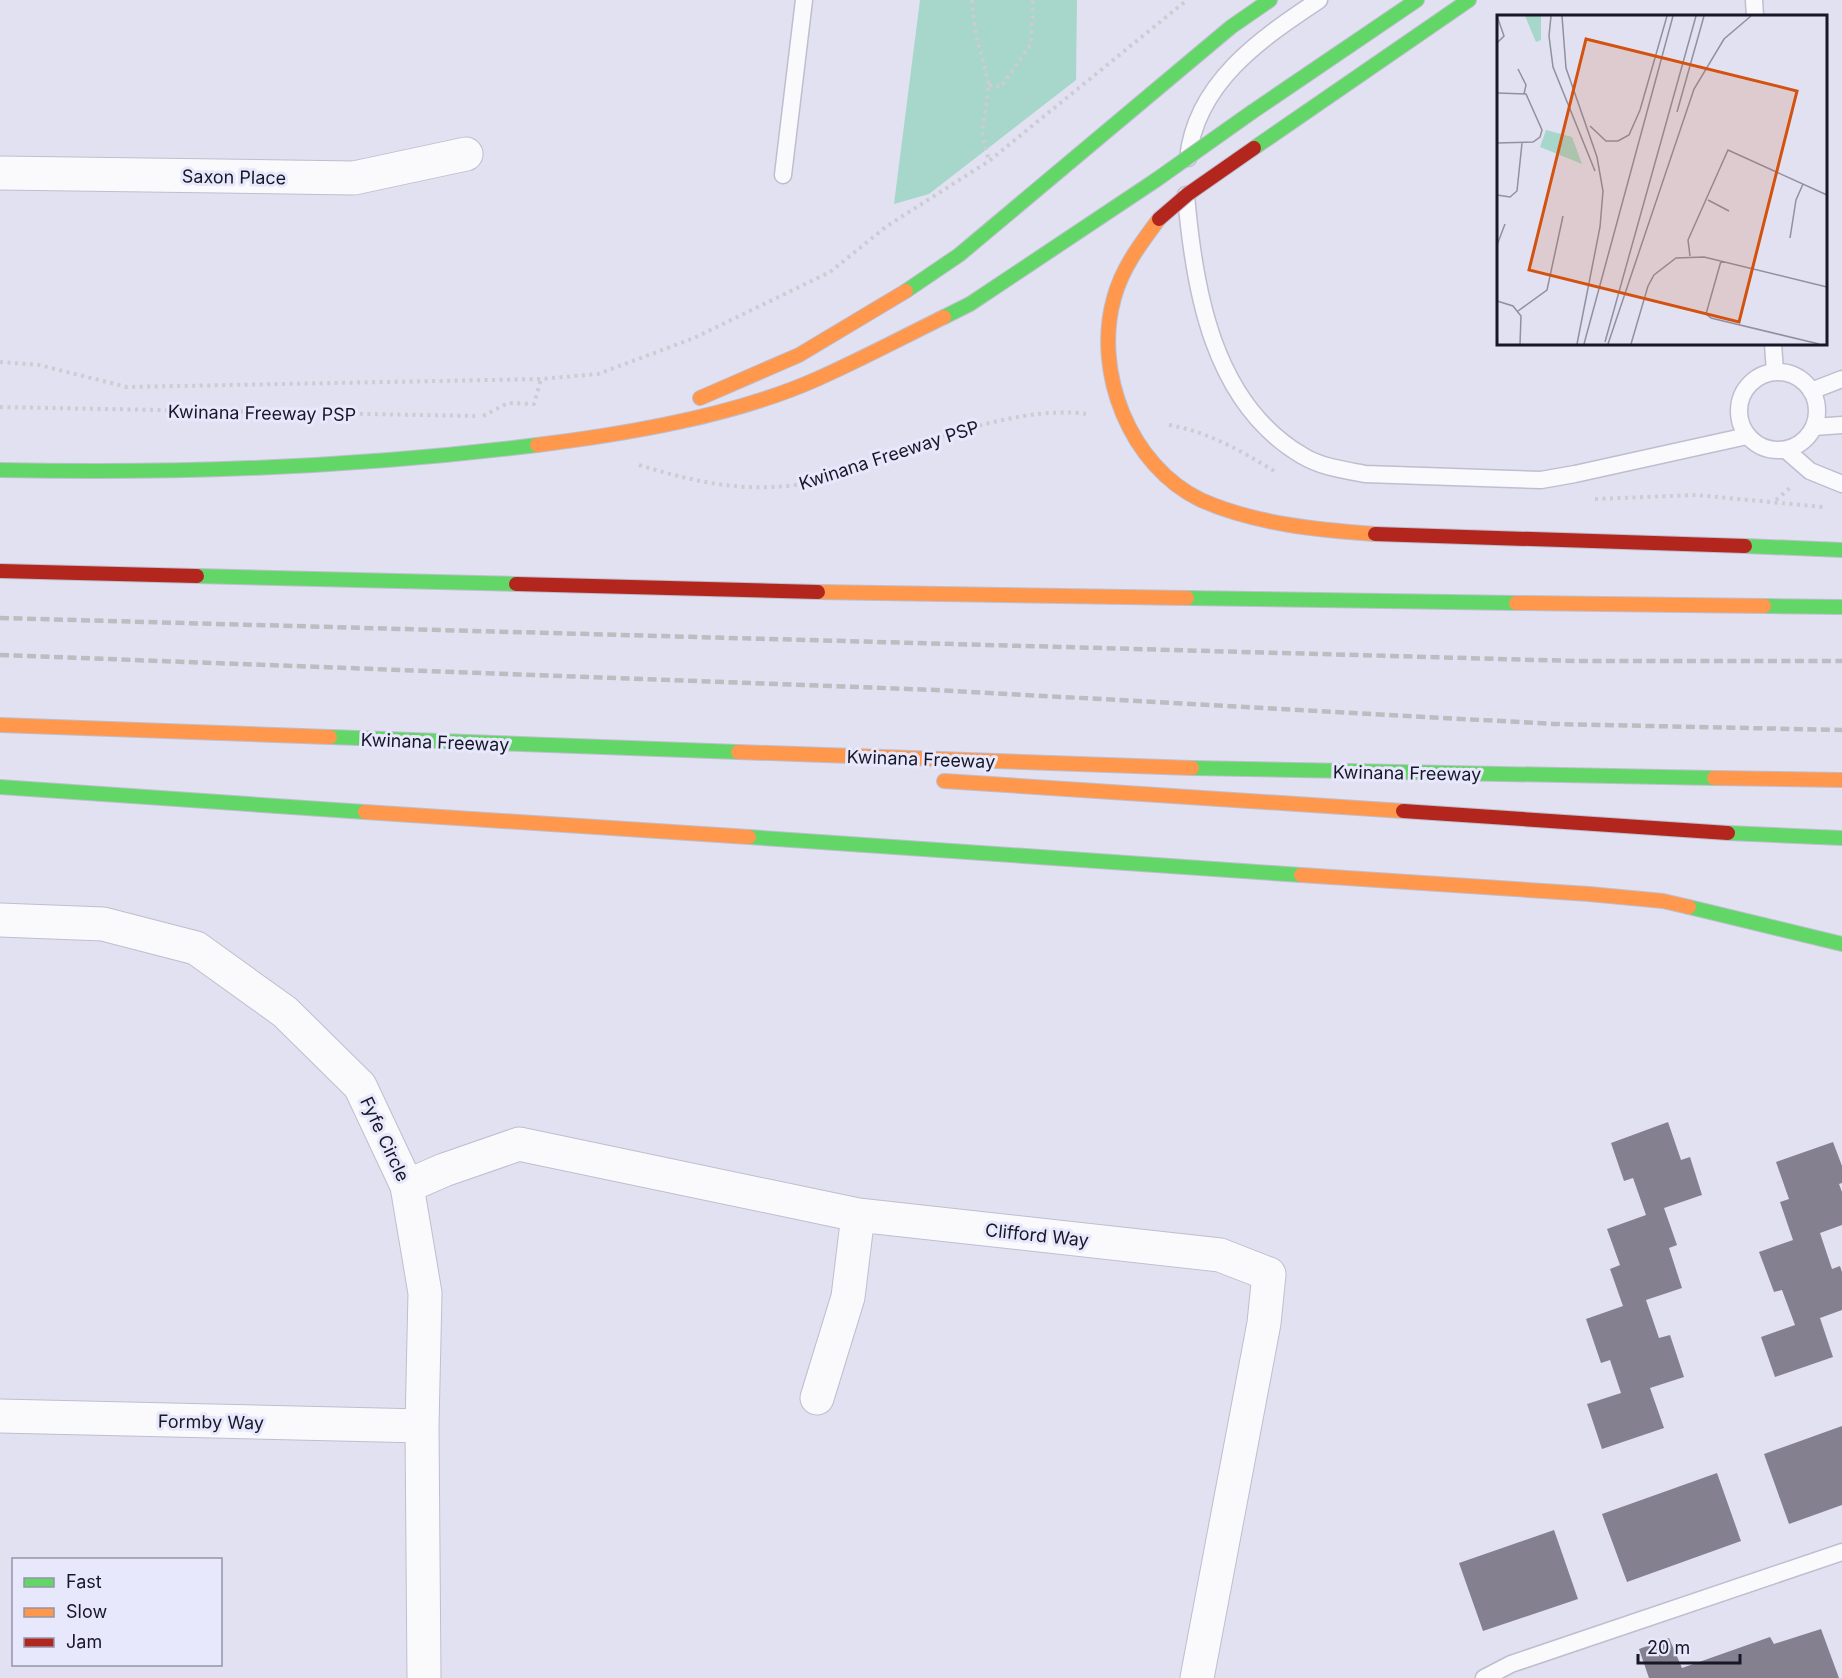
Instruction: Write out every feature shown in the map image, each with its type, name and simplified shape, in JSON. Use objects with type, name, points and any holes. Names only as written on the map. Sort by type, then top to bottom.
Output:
[{"type":"highway","points":[[632,428],[799,355],[881,308],[959,255],[1223,34],[1270,0]]},
{"type":"highway","points":[[0,470],[130,473],[450,456],[596,438],[632,428],[724,410],[815,380],[970,304],[1156,180],[1417,0]]},
{"type":"highway","points":[[1469,0],[1380,59],[1188,194],[1159,219],[1136,247],[1113,295],[1109,321],[1110,372],[1117,400],[1131,432],[1150,459],[1170,479],[1199,498],[1251,518],[1296,526],[1410,538],[1842,550]]},
{"type":"highway","points":[[0,571],[950,595],[1842,607]]},
{"type":"highway","name":"Kwinana Freeway","points":[[0,725],[1180,768],[1842,780]]},
{"type":"highway","points":[[230,735],[683,764]]},
{"type":"highway","points":[[934,781],[1745,834],[1842,837]]},
{"type":"highway","points":[[0,787],[1589,894],[1663,902],[1842,944]]},
{"type":"street","name":"Saxon Place","points":[[0,174],[354,178],[466,154]]},
{"type":"street","name":"Fyfe Circle","points":[[0,920],[103,924],[196,948],[285,1012],[360,1086],[407,1186],[425,1293],[422,1426],[424,1678]]},
{"type":"street","name":"Clifford Way","points":[[407,1186],[444,1170],[519,1144],[858,1215],[1220,1255],[1269,1274],[1264,1323],[1197,1678]]},
{"type":"street","points":[[817,1398],[848,1297],[858,1215]]},
{"type":"street","name":"Formby Way","points":[[0,1416],[422,1426]]},
{"type":"lane","points":[[783,175],[804,0]]},
{"type":"lane","points":[[1318,0],[1229,68],[1208,97],[1190,136],[1185,180],[1193,258],[1222,364],[1234,389],[1253,414],[1304,457],[1338,469],[1365,474],[1540,480],[1747,436]]},
{"type":"lane","points":[[1754,0],[1755,15]]},
{"type":"lane","points":[[1773,345],[1775,372]]},
{"type":"lane","points":[[1775,372],[1796,376],[1811,391],[1817,409],[1814,427],[1803,442],[1786,450],[1764,448],[1747,436],[1738,413],[1745,390],[1753,380],[1775,372]]},
{"type":"lane","points":[[1811,391],[1842,379]]},
{"type":"lane","points":[[1814,427],[1842,425]]},
{"type":"lane","points":[[1786,450],[1810,471],[1842,484]]},
{"type":"lane","points":[[1484,1678],[1511,1664],[1842,1552]]},
{"type":"path","points":[[972,0],[975,30],[989,85],[982,132],[989,161]]},
{"type":"path","points":[[989,85],[1001,87],[1031,44],[1034,0]]},
{"type":"path","points":[[0,362],[39,365],[127,387],[541,379],[598,374],[694,338],[771,303],[830,272],[887,226],[989,161],[1187,0]]},
{"type":"path","points":[[482,416],[508,403],[534,404],[541,379]]},
{"type":"path","name":"Kwinana Freeway PSP","points":[[0,407],[482,416],[488,419]]},
{"type":"path","name":"Kwinana Freeway PSP","points":[[633,463],[695,482],[713,485],[765,489],[796,486],[818,481],[971,428],[1031,414],[1060,412],[1098,415]]},
{"type":"green space","points":[[920,0],[1077,0],[1076,80],[929,194],[894,204]]},
{"type":"building","points":[[1668,1122],[1681,1160],[1690,1157],[1702,1195],[1664,1208],[1677,1245],[1669,1248],[1682,1288],[1646,1300],[1659,1338],[1670,1335],[1684,1377],[1650,1388],[1664,1428],[1602,1449],[1587,1404],[1621,1393],[1610,1360],[1601,1363],[1586,1319],[1623,1306],[1610,1269],[1620,1265],[1607,1229],[1646,1215],[1633,1178],[1624,1181],[1611,1143]]},
{"type":"building","points":[[1833,1142],[1842,1166],[1842,1183],[1839,1184],[1842,1192],[1842,1225],[1820,1233],[1832,1269],[1840,1266],[1842,1272],[1842,1310],[1820,1318],[1833,1357],[1775,1377],[1761,1337],[1795,1325],[1782,1290],[1774,1292],[1759,1252],[1793,1240],[1780,1202],[1789,1199],[1776,1162]]},
{"type":"building","points":[[1842,1426],[1842,1505],[1789,1524],[1764,1454]]},
{"type":"building","points":[[1717,1473],[1741,1541],[1627,1582],[1602,1514]]},
{"type":"building","points":[[1554,1530],[1578,1599],[1483,1631],[1459,1563]]},
{"type":"building","points":[[1821,1629],[1839,1678],[1649,1678],[1639,1649],[1669,1638],[1682,1668],[1770,1637],[1774,1644]]},
{"type":"railway","points":[[0,618],[1575,661],[1842,661]]},
{"type":"railway","points":[[0,655],[936,690],[1554,724],[1842,730]]},
{"type":"traffic: fast","points":[[906,291],[959,255],[1231,27],[1270,0]]},
{"type":"traffic: fast","points":[[1252,112],[1417,0]]},
{"type":"traffic: fast","points":[[1254,148],[1469,0]]},
{"type":"traffic: fast","points":[[1156,180],[1252,112]]},
{"type":"traffic: fast","points":[[944,317],[970,304],[1156,180]]},
{"type":"traffic: fast","points":[[0,470],[202,470],[337,464],[537,445]]},
{"type":"traffic: fast","points":[[1745,546],[1842,550]]},
{"type":"traffic: fast","points":[[197,576],[516,584]]},
{"type":"traffic: fast","points":[[1187,598],[1516,603]]},
{"type":"traffic: fast","points":[[1764,606],[1842,607]]},
{"type":"traffic: fast","points":[[330,737],[738,752]]},
{"type":"traffic: fast","points":[[1192,768],[1714,778]]},
{"type":"traffic: fast","points":[[0,787],[365,812]]},
{"type":"traffic: fast","points":[[1728,833],[1842,838]]},
{"type":"traffic: fast","points":[[749,837],[1301,875]]},
{"type":"traffic: fast","points":[[1689,907],[1842,944]]},
{"type":"traffic: slow","points":[[1159,219],[1122,276],[1114,298],[1109,327],[1109,356],[1114,385],[1123,414],[1137,441],[1154,464],[1176,485],[1201,500],[1265,520],[1375,534]]},
{"type":"traffic: slow","points":[[700,398],[799,355],[906,291]]},
{"type":"traffic: slow","points":[[537,445],[680,422],[751,403],[817,379],[944,317]]},
{"type":"traffic: slow","points":[[818,592],[1187,598]]},
{"type":"traffic: slow","points":[[1516,603],[1764,606]]},
{"type":"traffic: slow","points":[[0,725],[330,737]]},
{"type":"traffic: slow","points":[[738,752],[1192,768]]},
{"type":"traffic: slow","points":[[1714,778],[1842,780]]},
{"type":"traffic: slow","points":[[944,781],[1403,811]]},
{"type":"traffic: slow","points":[[365,812],[749,837]]},
{"type":"traffic: slow","points":[[1301,875],[1589,894],[1663,901],[1689,907]]},
{"type":"traffic: jam","points":[[1159,219],[1188,194],[1254,148]]},
{"type":"traffic: jam","points":[[1375,534],[1745,546]]},
{"type":"traffic: jam","points":[[0,571],[197,576]]},
{"type":"traffic: jam","points":[[516,584],[818,592]]},
{"type":"traffic: jam","points":[[1403,811],[1728,833]]}]
